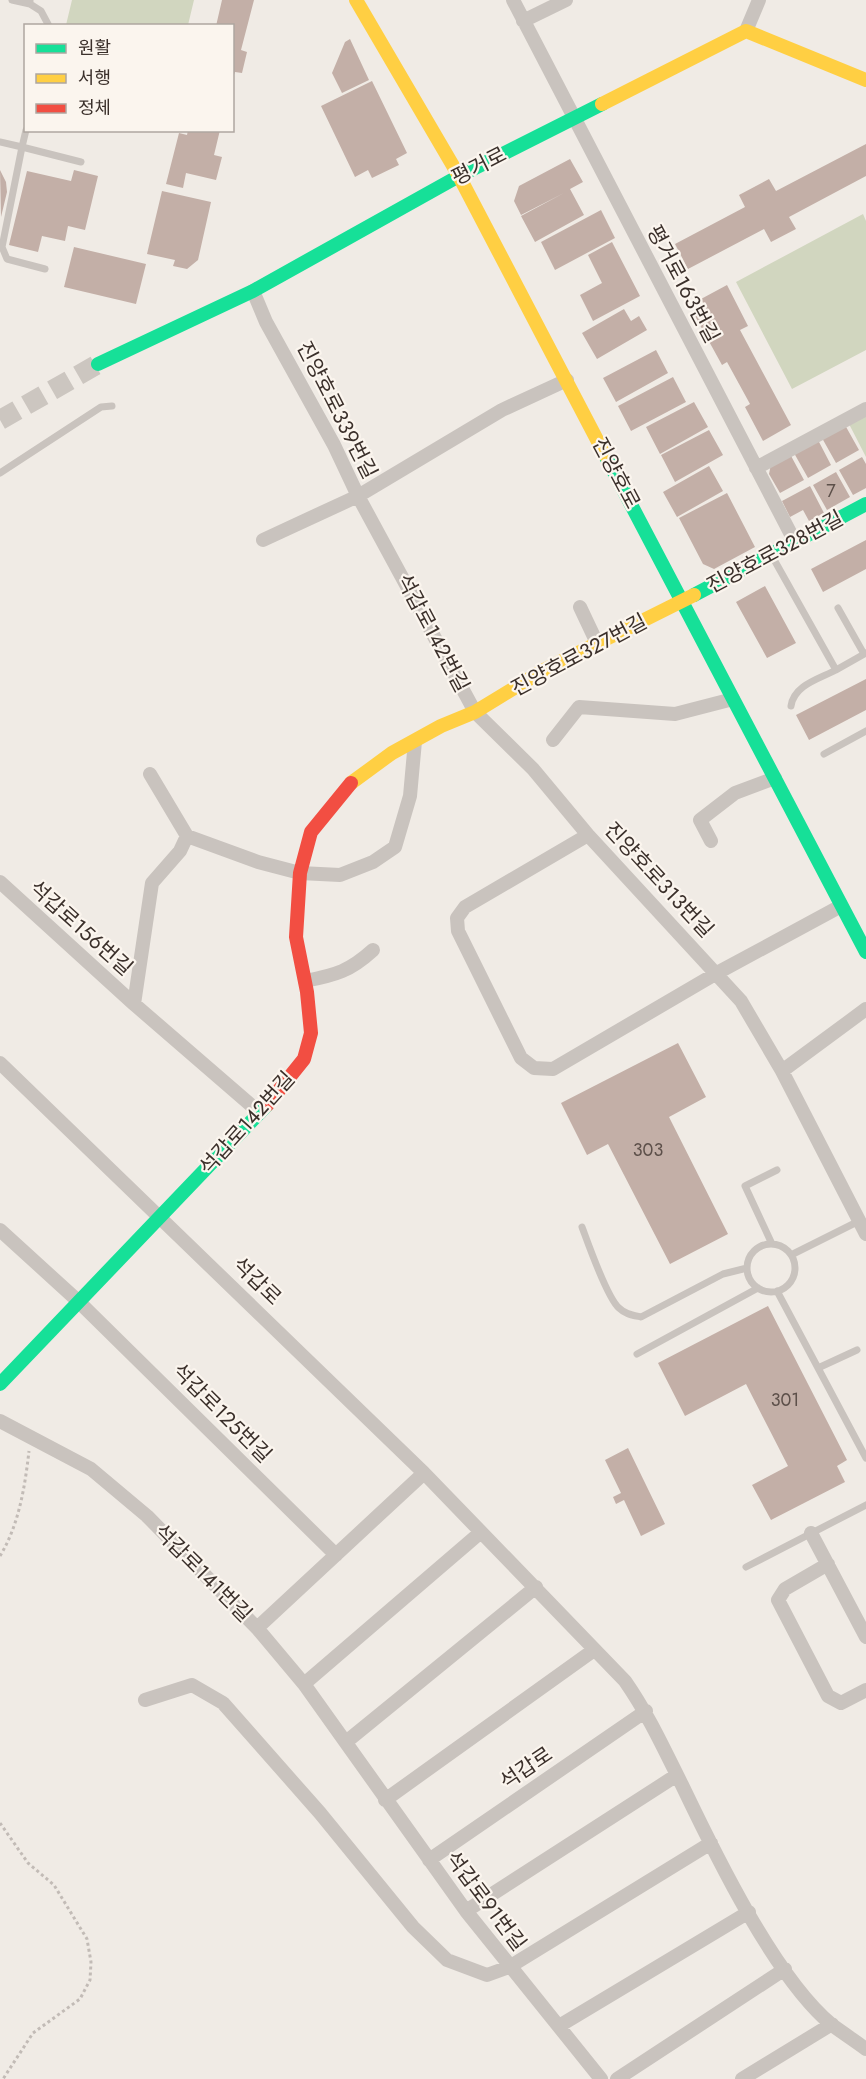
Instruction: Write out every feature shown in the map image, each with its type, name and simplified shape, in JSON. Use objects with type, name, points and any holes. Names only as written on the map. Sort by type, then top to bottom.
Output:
[{"type":"street","name":"진양호로","points":[[356,0],[459,176],[684,600],[866,952]]},
{"type":"street","name":"평거로163번길","points":[[513,0],[795,542]]},
{"type":"street","points":[[523,21],[566,0]]},
{"type":"street","points":[[759,0],[746,31],[866,80]]},
{"type":"street","name":"평거로","points":[[98,364],[253,291],[459,176],[746,31]]},
{"type":"street","name":"진양호로339번길","points":[[253,291],[266,322],[334,445],[358,496],[502,410],[567,380]]},
{"type":"street","points":[[756,468],[866,409]]},
{"type":"street","points":[[263,540],[358,496]]},
{"type":"street","name":"석갑로142번길","points":[[159,1216],[260,1113],[304,1059],[311,1033],[305,981],[296,937],[300,873],[311,832],[350,785],[392,753],[475,712],[358,496]]},
{"type":"street","name":"진양호로328번길","points":[[684,600],[866,504]]},
{"type":"street","name":"진양호로327번길","points":[[475,712],[542,671],[684,600]]},
{"type":"street","points":[[580,607],[597,643]]},
{"type":"street","points":[[553,740],[579,707],[675,714],[734,699]]},
{"type":"street","name":"진양호로313번길","points":[[475,712],[533,769],[588,835],[741,1000],[863,1219],[866,1234]]},
{"type":"street","points":[[150,774],[188,836],[258,862],[300,873],[340,875],[373,862],[395,847],[410,796],[415,741]]},
{"type":"street","points":[[711,841],[700,820],[735,793],[775,778]]},
{"type":"street","points":[[588,835],[465,907],[458,918],[458,931],[521,1058],[534,1068],[553,1069],[717,973],[841,906]]},
{"type":"street","name":"석갑로156번길","points":[[134,1004],[152,883],[180,851],[188,836]]},
{"type":"street","name":"석갑로156번길","points":[[0,882],[134,1004],[260,1113]]},
{"type":"street","points":[[305,981],[353,968],[373,950]]},
{"type":"street","points":[[782,1071],[866,1009]]},
{"type":"street","name":"석갑로","points":[[0,1063],[424,1473],[625,1681],[646,1711],[711,1843],[784,1969],[800,1991],[832,2024],[866,2049]]},
{"type":"street","points":[[0,1384],[159,1216]]},
{"type":"street","points":[[0,1230],[78,1301]]},
{"type":"street","name":"석갑로125번길","points":[[78,1301],[336,1555]]},
{"type":"street","name":"석갑로141번길","points":[[0,1421],[91,1469],[147,1516],[257,1628],[304,1684],[346,1742]]},
{"type":"street","points":[[257,1628],[424,1473]]},
{"type":"street","points":[[304,1684],[481,1532]]},
{"type":"street","points":[[812,1533],[866,1637]]},
{"type":"street","points":[[828,1564],[785,1588],[778,1600],[828,1696],[841,1703],[866,1690]]},
{"type":"street","points":[[346,1742],[536,1587]]},
{"type":"street","points":[[385,1800],[594,1650]]},
{"type":"street","points":[[145,1700],[192,1685],[223,1703],[320,1813],[413,1927],[447,1960],[487,1975],[509,1967],[711,1843]]},
{"type":"street","name":"석갑로","points":[[429,1860],[646,1711]]},
{"type":"street","name":"석갑로91번길","points":[[346,1742],[466,1911],[601,2079]]},
{"type":"street","points":[[466,1911],[677,1776]]},
{"type":"street","points":[[559,2026],[749,1912]]},
{"type":"street","points":[[617,2079],[784,1969]]},
{"type":"street","points":[[742,2079],[832,2024]]},
{"type":"lane","points":[[12,0],[30,2],[41,11],[48,24]]},
{"type":"lane","points":[[26,132],[2,247],[7,259],[45,269]]},
{"type":"lane","points":[[0,142],[81,162]]},
{"type":"lane","points":[[0,473],[101,406],[112,406]]},
{"type":"lane","points":[[771,554],[836,670]]},
{"type":"lane","points":[[791,706],[797,690],[865,654],[838,609]]},
{"type":"lane","points":[[825,753],[866,731]]},
{"type":"lane","points":[[772,1244],[745,1186],[777,1170]]},
{"type":"lane","points":[[791,1255],[863,1219]]},
{"type":"lane","points":[[582,1227],[590,1250],[617,1307],[629,1315],[640,1317],[723,1274],[747,1268]]},
{"type":"lane","points":[[772,1244],[780,1245],[791,1255],[794,1263],[793,1278],[788,1285],[777,1291],[758,1288],[752,1283],[747,1268],[757,1248],[772,1244]]},
{"type":"lane","points":[[637,1354],[758,1288]]},
{"type":"lane","points":[[777,1291],[866,1458]]},
{"type":"lane","points":[[818,1368],[857,1350]]},
{"type":"lane","points":[[746,1567],[866,1505]]},
{"type":"path","points":[[0,1556],[22,1497],[30,1437]]},
{"type":"path","points":[[0,1824],[28,1863],[54,1885],[87,1939],[91,1962],[90,1980],[80,1999],[33,2032],[3,2079]]},
{"type":"green space","points":[[72,0],[194,0],[188,24],[66,24]]},
{"type":"green space","points":[[863,214],[866,221],[866,350],[792,389],[736,282]]},
{"type":"green space","points":[[866,415],[866,457],[849,424]]},
{"type":"building","points":[[222,0],[254,0],[241,50],[247,52],[242,73],[235,72],[234,74],[234,24],[216,24]]},
{"type":"building","points":[[350,39],[369,80],[342,93],[332,73],[345,42]]},
{"type":"building","points":[[372,81],[407,153],[396,159],[399,165],[372,178],[368,170],[355,177],[321,106]]},
{"type":"building","points":[[188,132],[220,132],[214,155],[222,157],[216,180],[186,173],[183,188],[166,184],[179,133],[187,135]]},
{"type":"building","points":[[866,144],[866,176],[789,217],[796,229],[771,242],[764,229],[688,269],[675,244],[745,207],[739,195],[769,179],[776,191]]},
{"type":"building","points":[[570,159],[583,182],[570,189],[584,215],[535,242],[521,216],[564,193],[521,215],[514,201],[519,186]]},
{"type":"building","points":[[0,170],[6,182],[7,192],[1,217]]},
{"type":"building","points":[[74,170],[98,176],[85,230],[68,226],[65,241],[42,236],[38,252],[9,245],[27,171],[71,181]]},
{"type":"building","points":[[162,191],[211,202],[198,260],[187,269],[173,266],[175,260],[147,254]]},
{"type":"building","points":[[601,210],[615,238],[555,270],[541,242]]},
{"type":"building","points":[[612,242],[640,296],[593,321],[580,295],[602,283],[588,255]]},
{"type":"building","points":[[74,247],[146,264],[136,304],[64,287]]},
{"type":"building","points":[[727,285],[748,326],[740,330],[791,425],[763,441],[745,407],[750,404],[727,362],[722,365],[695,316],[707,310],[701,299]]},
{"type":"building","points":[[624,309],[631,321],[639,316],[647,330],[597,359],[582,333]]},
{"type":"building","points":[[656,350],[668,373],[616,402],[603,378]]},
{"type":"building","points":[[673,377],[686,402],[631,431],[618,406]]},
{"type":"building","points":[[694,402],[708,427],[660,454],[646,427]]},
{"type":"building","points":[[845,425],[859,450],[836,463],[822,438]]},
{"type":"building","points":[[709,430],[723,455],[675,482],[661,455]]},
{"type":"building","points":[[818,440],[831,465],[808,478],[794,453]]},
{"type":"building","points":[[790,454],[804,480],[780,493],[769,474],[771,464]]},
{"type":"building","points":[[862,457],[866,464],[866,488],[853,495],[839,470]]},
{"type":"building","points":[[709,466],[723,491],[677,517],[663,492]]},
{"type":"building","points":[[836,472],[850,497],[827,510],[813,485]]},
{"type":"building","points":[[810,486],[824,513],[809,521],[803,510],[790,517],[782,501]]},
{"type":"building","points":[[727,493],[755,547],[714,569],[703,564],[679,518]]},
{"type":"building","points":[[866,540],[866,569],[823,592],[811,569]]},
{"type":"building","points":[[765,586],[796,643],[767,658],[736,602]]},
{"type":"building","points":[[866,679],[866,710],[809,740],[796,715]]},
{"type":"building","points":[[678,1043],[706,1097],[669,1117],[728,1234],[670,1264],[608,1144],[587,1155],[561,1103]]},
{"type":"building","points":[[768,1306],[847,1460],[837,1466],[845,1482],[771,1520],[752,1485],[788,1466],[746,1384],[685,1416],[658,1363]]},
{"type":"building","points":[[628,1448],[665,1524],[641,1536],[624,1500],[616,1504],[613,1497],[621,1493],[605,1460]]},
{"type":"tunnel","points":[[0,420],[98,364]]},
{"type":"traffic: fast","points":[[98,364],[253,291],[459,176],[602,104]]},
{"type":"traffic: fast","points":[[605,455],[866,952]]},
{"type":"traffic: fast","points":[[694,595],[866,504]]},
{"type":"traffic: fast","points":[[0,1384],[267,1105]]},
{"type":"traffic: slow","points":[[356,0],[459,176],[605,455]]},
{"type":"traffic: slow","points":[[602,104],[746,31],[866,80]]},
{"type":"traffic: slow","points":[[351,783],[392,753],[441,726],[475,712],[542,671],[694,595]]},
{"type":"traffic: jam","points":[[267,1105],[304,1059],[311,1033],[307,992],[296,937],[300,873],[311,832],[351,783]]}]
